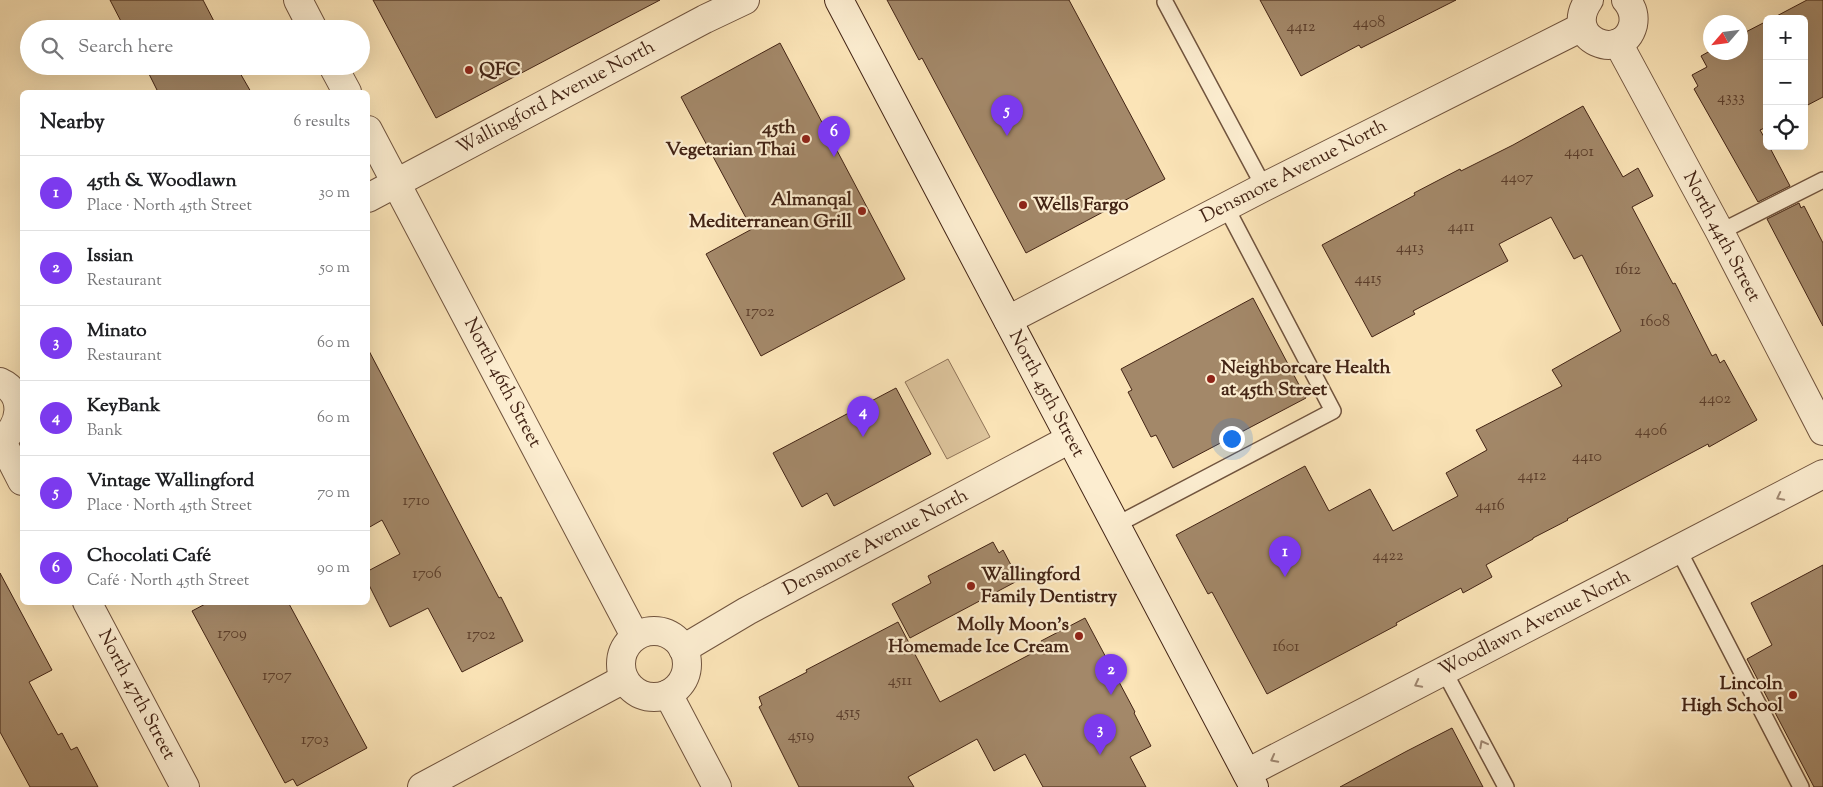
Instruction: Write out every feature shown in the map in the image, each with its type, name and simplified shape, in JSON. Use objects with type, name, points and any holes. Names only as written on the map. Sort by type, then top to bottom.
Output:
[{"type":"street","points":[[298,0],[308,20]]},
{"type":"street","name":"Wallingford Avenue North","points":[[370,197],[705,19],[745,0]]},
{"type":"street","name":"North 45th Street","points":[[839,0],[1251,780]]},
{"type":"street","points":[[1588,0],[1581,15],[1582,27],[1591,39],[1599,44],[1607,45],[1618,43],[1629,34],[1633,26],[1634,18],[1628,1]]},
{"type":"street","name":"Densmore Avenue North","points":[[1008,320],[1264,187],[1582,27]]},
{"type":"street","name":"North 44th Street","points":[[1618,43],[1720,232],[1823,431]]},
{"type":"street","points":[[338,75],[346,90]]},
{"type":"street","name":"North 46th Street","points":[[370,134],[636,636]]},
{"type":"street","points":[[12,390],[19,413],[16,424],[10,434],[1,440],[20,477]]},
{"type":"street","name":"Densmore Avenue North","points":[[683,649],[747,611],[1070,439]]},
{"type":"street","name":"Woodlawn Avenue North","points":[[1251,780],[1444,671],[1823,474]]},
{"type":"street","name":"North 47th Street","points":[[89,605],[185,787]]},
{"type":"street","points":[[656,630],[676,639],[683,649],[686,659],[686,670],[682,681],[675,690],[668,694],[654,698],[643,696],[633,691],[624,679],[620,663],[622,652],[636,636],[656,630]]},
{"type":"street","points":[[422,787],[624,679]]},
{"type":"street","points":[[668,694],[717,787]]},
{"type":"lane","points":[[1165,2],[1264,187]]},
{"type":"lane","points":[[1720,232],[1823,180]]},
{"type":"lane","points":[[1116,525],[1333,411],[1226,207]]},
{"type":"lane","points":[[1678,550],[1800,787]]},
{"type":"lane","points":[[1444,671],[1506,787]]},
{"type":"shaded area","points":[[948,359],[990,437],[947,459],[905,382]]},
{"type":"building","points":[[110,0],[203,0],[213,20],[120,20]]},
{"type":"building","name":"QFC","points":[[373,0],[660,0],[436,118]]},
{"type":"building","points":[[887,0],[1069,0],[1165,179],[1026,253],[922,58],[919,60]]},
{"type":"building","points":[[1260,0],[1456,0],[1361,48],[1359,45],[1301,76]]},
{"type":"building","points":[[1807,0],[1823,0],[1823,97],[1808,105],[1808,15],[1779,15]]},
{"type":"building","points":[[1763,23],[1763,129],[1760,130],[1763,135],[1763,150],[1771,150],[1790,186],[1758,202],[1694,89],[1698,86],[1692,75],[1707,67],[1703,60],[1748,60],[1748,31]]},
{"type":"building","points":[[780,43],[905,279],[761,356],[706,254],[752,229],[681,97]]},
{"type":"building","points":[[150,75],[241,75],[250,90],[157,90]]},
{"type":"building","points":[[1583,106],[1623,177],[1638,168],[1653,196],[1632,207],[1673,284],[1675,283],[1712,356],[1716,354],[1720,363],[1724,360],[1757,420],[1709,447],[1708,444],[1567,519],[1486,565],[1492,577],[1463,593],[1461,588],[1396,623],[1397,625],[1267,694],[1212,592],[1208,594],[1176,535],[1305,466],[1329,511],[1370,489],[1393,531],[1458,496],[1446,473],[1487,450],[1476,430],[1562,386],[1552,370],[1621,331],[1582,255],[1574,259],[1551,217],[1499,244],[1508,261],[1413,311],[1415,314],[1372,337],[1322,245],[1415,195],[1414,193],[1460,169],[1461,171],[1513,145]]},
{"type":"building","points":[[1799,203],[1801,208],[1804,206],[1823,243],[1823,326],[1767,219]]},
{"type":"building","name":"Neighborcare Health at 45th Street","points":[[1253,298],[1306,398],[1173,468],[1156,435],[1151,437],[1128,392],[1132,390],[1121,369]]},
{"type":"building","points":[[370,353],[523,641],[462,672],[428,608],[390,627],[370,587],[370,570],[400,554],[382,520],[370,527]]},
{"type":"building","points":[[896,388],[931,454],[834,506],[827,493],[802,507],[773,453]]},
{"type":"building","name":"Wallingford Family Dentistry","points":[[993,542],[999,553],[1003,550],[1019,580],[910,638],[892,604],[931,583],[928,576]]},
{"type":"building","name":"Lincoln High School","points":[[1823,565],[1823,787],[1814,787],[1747,659],[1772,645],[1751,603]]},
{"type":"building","points":[[0,573],[52,670],[29,682],[58,735],[62,733],[71,750],[77,747],[98,787],[30,787],[0,732]]},
{"type":"building","points":[[203,605],[290,605],[367,748],[297,786],[293,779],[285,783],[192,611]]},
{"type":"building","points":[[1085,618],[1151,746],[1130,757],[1146,787],[1043,787],[1025,754],[994,771],[977,739],[908,777],[914,787],[799,787],[759,707],[762,705],[759,697],[898,622],[940,702],[1044,647],[1041,641]]},
{"type":"building","points":[[1452,728],[1483,787],[1340,787],[1407,751]]},
{"type":"place","name":"QFC","points":[[469,70]]},
{"type":"place","name":"Vintage Wallingford","points":[[1007,136]]},
{"type":"place","name":"45th Vegetarian Thai","points":[[806,139]]},
{"type":"place","name":"Chocolati Café","points":[[834,157]]},
{"type":"place","name":"Wells Fargo","points":[[1023,205]]},
{"type":"place","name":"Almanqal Mediterranean Grill","points":[[862,211]]},
{"type":"place","name":"Neighborcare Health at 45th Street","points":[[1211,379]]},
{"type":"place","name":"KeyBank","points":[[863,437]]},
{"type":"place","name":"45th & Woodlawn","points":[[1285,577]]},
{"type":"place","name":"Wallingford Family Dentistry","points":[[971,586]]},
{"type":"place","name":"Molly Moon's Homemade Ice Cream","points":[[1079,636]]},
{"type":"place","name":"Issian","points":[[1111,695]]},
{"type":"place","name":"Lincoln High School","points":[[1793,695]]},
{"type":"place","name":"Minato","points":[[1100,755]]}]
